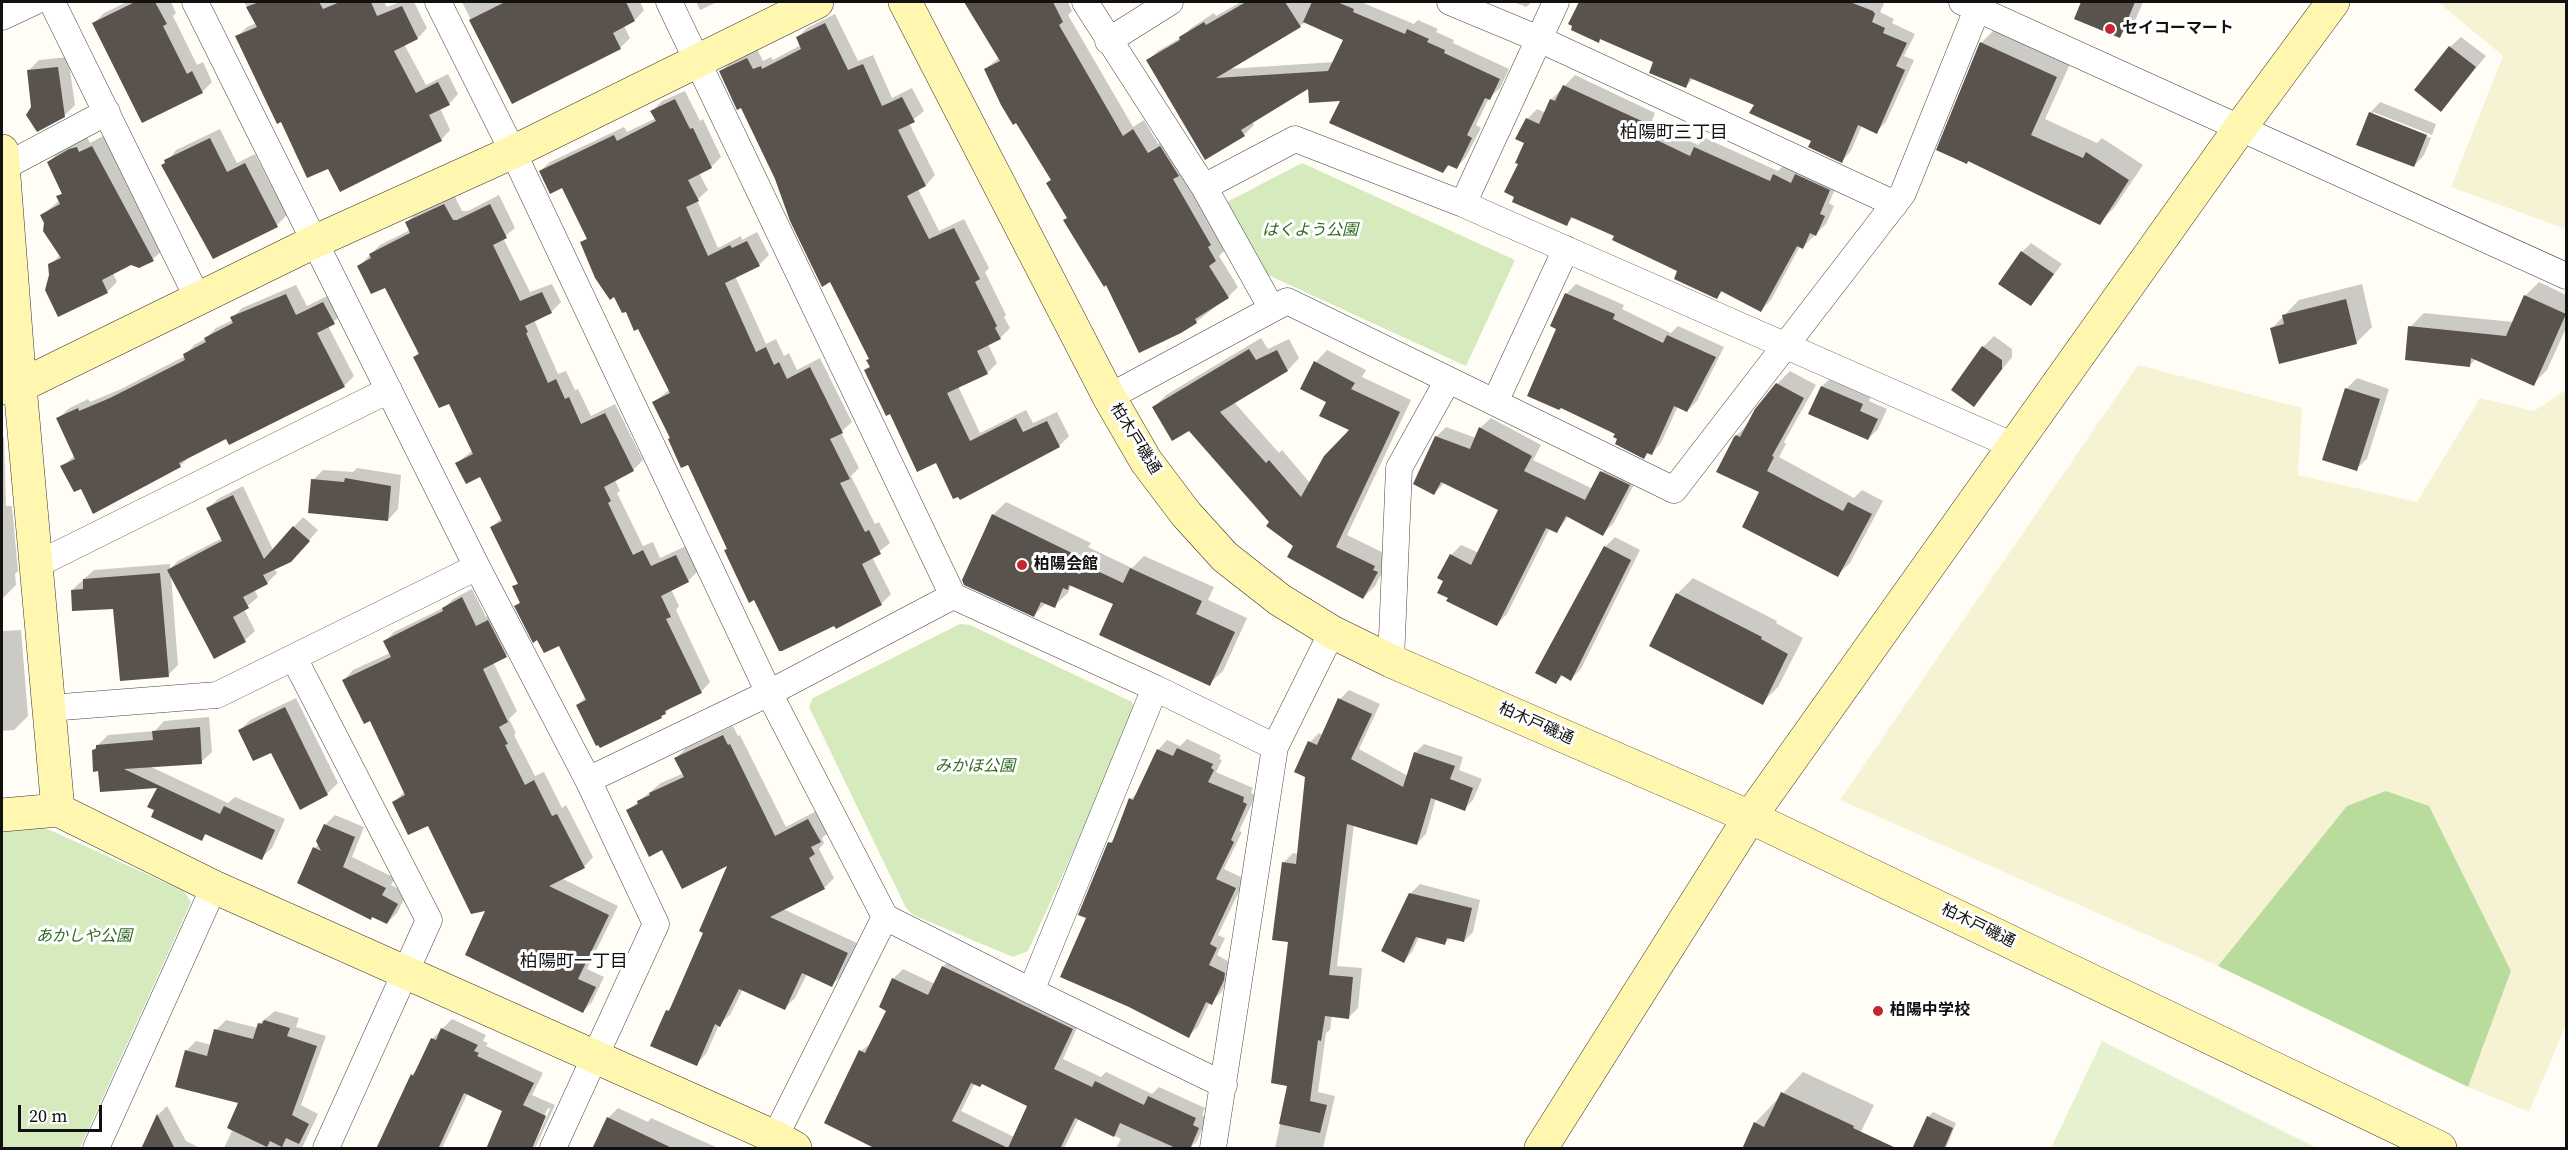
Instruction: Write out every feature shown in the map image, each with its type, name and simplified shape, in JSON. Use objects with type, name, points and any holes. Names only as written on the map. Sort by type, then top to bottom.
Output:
[{"type":"street","points":[[2,17],[34,2]]},
{"type":"street","points":[[52,2],[198,300]]},
{"type":"street","points":[[195,2],[477,567],[588,780],[656,924],[553,1149]]},
{"type":"street","points":[[438,2],[513,152],[769,693],[885,917],[1224,1085]]},
{"type":"street","points":[[669,2],[699,60],[953,596],[1155,688],[1275,747]]},
{"type":"street","points":[[11,387],[198,300],[316,241],[513,152],[817,2]]},
{"type":"street","name":"柏木戸磯通","points":[[905,2],[1109,397],[1146,461],[1186,514],[1225,557],[1280,600],[1332,632],[1391,660],[1750,817],[2439,1149]]},
{"type":"street","points":[[1085,2],[1204,187],[1272,309]]},
{"type":"street","points":[[1108,41],[1170,2]]},
{"type":"street","points":[[1450,2],[1539,39],[1895,204]]},
{"type":"street","points":[[1463,204],[1556,2]]},
{"type":"street","points":[[1541,1149],[1750,817],[2240,128],[2333,2]]},
{"type":"street","points":[[1109,397],[1287,301],[1674,490],[1903,193],[1973,4],[2566,276]]},
{"type":"street","points":[[58,810],[36,565],[11,387],[2,159],[107,112]]},
{"type":"street","points":[[1204,187],[1295,139],[1463,204],[2014,446]]},
{"type":"street","points":[[1495,402],[1566,249]]},
{"type":"street","points":[[1391,660],[1398,468],[1448,380]]},
{"type":"street","points":[[36,565],[389,390]]},
{"type":"street","points":[[49,708],[218,695],[477,567]]},
{"type":"street","points":[[588,780],[769,693],[953,596]]},
{"type":"street","points":[[1213,1149],[1275,747],[1332,632]]},
{"type":"street","points":[[294,658],[429,920],[326,1149]]},
{"type":"street","points":[[1031,991],[1155,688]]},
{"type":"street","points":[[2,814],[58,810],[214,887],[595,1056],[785,1145],[885,917]]},
{"type":"street","points":[[96,1149],[214,887]]},
{"type":"shaded area","points":[[2438,2],[2566,2],[2566,229],[2451,187],[2503,56]]},
{"type":"shaded area","points":[[2138,365],[2302,408],[2298,475],[2417,502],[2480,398],[2534,411],[2566,390],[2566,1025],[2529,1112],[2468,1087],[2511,971],[2429,806],[2347,806],[2218,966],[1840,800]]},
{"type":"green space","name":"はくよう公園","points":[[1302,163],[1515,260],[1466,366],[1266,274],[1227,202]]},
{"type":"green space","name":"みかほ公園","points":[[960,624],[970,625],[1132,702],[1137,712],[1028,951],[1013,957],[913,915],[906,908],[809,707],[813,698]]},
{"type":"green space","points":[[2386,791],[2429,806],[2511,971],[2468,1087],[2218,966],[2347,806]]},
{"type":"green space","name":"あかしや公園","points":[[41,826],[184,891],[191,902],[80,1148],[2,1148],[2,828]]},
{"type":"green space","points":[[2102,1041],[2317,1148],[2051,1148]]},
{"type":"building","points":[[135,2],[155,2],[167,24],[163,26],[187,74],[192,71],[203,93],[142,123],[92,23]]},
{"type":"building","points":[[259,2],[319,2],[323,9],[340,2],[371,2],[377,16],[402,6],[418,39],[394,51],[416,93],[438,82],[450,105],[429,115],[442,141],[340,192],[328,169],[307,178],[281,122],[277,124],[235,36],[257,27],[246,7]]},
{"type":"building","points":[[505,2],[626,2],[635,21],[613,33],[621,49],[512,104],[469,20]]},
{"type":"building","points":[[964,2],[1053,2],[1063,22],[1059,25],[1123,136],[1133,129],[1148,153],[1160,146],[1179,176],[1173,179],[1211,245],[1208,247],[1216,261],[1209,266],[1229,298],[1195,319],[1197,323],[1181,333],[1139,353],[1106,285],[1104,287],[1063,220],[1067,218],[1046,183],[1051,180],[1016,123],[1013,125],[1001,105],[984,69],[1000,61]]},
{"type":"building","points":[[1246,2],[1285,2],[1301,27],[1216,78],[1328,71],[1343,40],[1303,22],[1312,2],[1337,2],[1354,9],[1353,12],[1405,34],[1407,29],[1429,39],[1427,42],[1445,50],[1444,53],[1500,79],[1490,100],[1485,98],[1467,135],[1472,138],[1457,169],[1448,165],[1443,173],[1329,123],[1340,101],[1309,103],[1308,89],[1241,130],[1245,136],[1205,160],[1146,60],[1180,40],[1179,37],[1204,22],[1206,25]]},
{"type":"building","points":[[1579,2],[1850,2],[1873,11],[1875,14],[1872,22],[1885,28],[1883,33],[1907,43],[1896,66],[1905,70],[1877,134],[1858,125],[1842,163],[1808,147],[1811,141],[1749,113],[1754,105],[1690,78],[1686,88],[1649,73],[1653,62],[1600,39],[1599,43],[1571,30],[1572,26],[1568,24]]},
{"type":"building","name":"セイコーマート","points":[[2081,2],[2135,2],[2120,38],[2074,19]]},
{"type":"building","points":[[825,23],[848,70],[863,64],[882,106],[902,97],[915,122],[898,130],[926,186],[907,196],[929,239],[954,228],[980,279],[975,282],[997,326],[995,328],[1001,339],[977,351],[988,374],[947,393],[970,441],[1016,418],[1023,432],[1047,421],[1060,447],[960,500],[958,497],[953,499],[936,463],[917,472],[890,414],[886,416],[864,370],[870,367],[866,360],[869,359],[830,282],[822,287],[790,221],[775,179],[741,108],[737,110],[719,71],[747,58],[753,69],[761,66],[762,69],[801,49],[796,37]]},
{"type":"building","points":[[1980,42],[2057,77],[2031,135],[2083,158],[2086,152],[2129,180],[2100,225],[1968,161],[1967,164],[1936,150]]},
{"type":"building","points":[[2449,46],[2476,67],[2441,112],[2414,90]]},
{"type":"building","points":[[58,67],[65,117],[37,132],[26,115],[31,107],[27,70]]},
{"type":"building","points":[[1563,85],[1646,123],[1642,133],[1690,156],[1694,147],[1770,181],[1773,174],[1791,183],[1795,174],[1830,190],[1820,214],[1825,216],[1816,236],[1810,233],[1803,249],[1797,246],[1761,312],[1721,291],[1717,299],[1674,279],[1677,271],[1612,240],[1614,236],[1571,217],[1567,226],[1512,202],[1514,197],[1504,192],[1518,164],[1515,163],[1524,143],[1515,139],[1526,118],[1539,124],[1550,99],[1555,101]]},
{"type":"building","points":[[675,99],[690,129],[693,128],[712,168],[688,180],[699,201],[686,207],[708,256],[730,245],[732,248],[747,241],[760,266],[725,283],[756,352],[766,347],[774,365],[779,362],[787,379],[810,367],[843,433],[830,439],[850,479],[840,483],[865,532],[869,530],[881,554],[862,564],[882,605],[836,629],[834,626],[782,651],[779,651],[754,600],[749,603],[688,465],[681,468],[668,439],[670,438],[652,402],[670,393],[638,329],[634,331],[626,312],[622,313],[614,297],[610,300],[595,278],[580,242],[587,239],[562,188],[550,194],[539,171],[614,135],[617,141],[656,121],[650,111]]},
{"type":"building","points":[[2369,112],[2427,135],[2414,167],[2356,145]]},
{"type":"building","points":[[210,138],[227,172],[245,163],[278,227],[213,259],[161,165],[165,163],[164,160]]},
{"type":"building","points":[[92,146],[154,261],[139,268],[131,265],[102,280],[108,293],[58,317],[45,290],[49,275],[48,264],[61,258],[43,231],[44,223],[40,215],[60,204],[56,196],[62,194],[47,162],[69,149],[77,147],[79,152]]},
{"type":"building","points":[[444,204],[453,220],[457,220],[490,204],[507,238],[493,245],[520,301],[542,292],[552,313],[525,326],[548,383],[556,379],[565,399],[569,397],[581,424],[605,413],[634,471],[604,487],[611,501],[608,503],[633,555],[643,550],[651,566],[676,555],[689,582],[661,596],[671,617],[666,619],[702,693],[665,711],[666,714],[661,716],[662,718],[600,748],[596,746],[576,705],[586,700],[559,646],[544,653],[537,640],[533,643],[514,606],[520,603],[512,586],[518,584],[490,527],[502,521],[480,477],[466,484],[455,463],[473,454],[449,404],[439,408],[413,357],[419,354],[385,288],[371,294],[357,266],[371,258],[369,254],[410,233],[405,222]]},
{"type":"building","points":[[2021,251],[2054,274],[2031,306],[1998,284]]},
{"type":"building","points":[[1565,293],[1615,314],[1613,319],[1663,343],[1667,335],[1716,357],[1687,412],[1674,406],[1652,455],[1647,453],[1644,459],[1615,444],[1617,439],[1613,437],[1615,434],[1561,408],[1559,410],[1527,396],[1556,329],[1550,326]]},
{"type":"building","points":[[286,294],[296,315],[323,302],[335,324],[317,333],[345,387],[229,445],[226,439],[179,463],[181,467],[93,514],[81,489],[74,492],[60,466],[75,459],[56,418],[110,398],[185,360],[183,354],[206,342],[204,338],[233,323],[230,317]]},
{"type":"building","points":[[2524,295],[2566,314],[2534,386],[2471,358],[2470,367],[2405,360],[2408,326],[2506,336]]},
{"type":"building","points":[[2346,299],[2357,344],[2279,364],[2270,328],[2284,324],[2282,315]]},
{"type":"building","points":[[1982,346],[2002,360],[2002,369],[1974,407],[1951,390]]},
{"type":"building","points":[[1249,349],[1256,360],[1277,350],[1288,371],[1220,412],[1266,463],[1269,460],[1301,497],[1324,456],[1349,430],[1319,416],[1326,402],[1300,389],[1314,361],[1355,383],[1351,389],[1400,412],[1336,547],[1375,566],[1373,570],[1378,572],[1363,599],[1287,557],[1293,546],[1266,526],[1269,522],[1189,431],[1172,441],[1152,407]]},
{"type":"building","points":[[1776,383],[1804,398],[1772,456],[1774,457],[1767,471],[1843,511],[1848,502],[1872,514],[1838,577],[1742,527],[1759,492],[1716,472],[1734,437],[1736,435],[1740,437],[1755,409]]},
{"type":"building","points":[[1821,386],[1863,404],[1860,411],[1878,419],[1868,440],[1808,414]]},
{"type":"building","points":[[2345,388],[2380,399],[2357,471],[2322,460]]},
{"type":"building","points":[[1479,427],[1532,456],[1524,471],[1585,500],[1600,471],[1630,485],[1603,536],[1566,516],[1557,533],[1546,528],[1497,626],[1446,601],[1448,598],[1437,593],[1443,581],[1437,578],[1450,554],[1471,565],[1498,510],[1441,482],[1434,495],[1413,484],[1435,436],[1470,449]]},
{"type":"building","points":[[345,478],[391,486],[388,521],[308,513],[311,479],[344,482]]},
{"type":"building","points":[[233,495],[264,559],[293,526],[310,541],[291,562],[263,575],[268,584],[243,597],[249,608],[233,617],[246,642],[214,659],[167,570],[222,541],[206,508]]},
{"type":"building","points":[[992,514],[1078,556],[1076,561],[1123,583],[1130,568],[1202,601],[1196,614],[1235,632],[1210,686],[1099,635],[1113,604],[1069,585],[1068,590],[1063,588],[1055,608],[1041,602],[1034,617],[964,585],[962,580]]},
{"type":"building","points":[[1604,546],[1631,560],[1571,681],[1561,675],[1556,684],[1535,673]]},
{"type":"building","points":[[160,573],[169,677],[120,681],[113,609],[72,611],[71,590],[83,589],[83,579]]},
{"type":"building","points":[[1676,593],[1762,637],[1761,639],[1788,654],[1763,705],[1649,646]]},
{"type":"building","points":[[462,597],[476,626],[488,620],[507,657],[483,669],[508,722],[499,727],[508,744],[505,745],[525,785],[534,780],[552,816],[557,814],[585,868],[549,886],[609,915],[578,979],[596,987],[583,1013],[465,955],[485,911],[471,914],[428,826],[408,835],[392,802],[405,795],[370,721],[364,724],[342,680],[391,657],[383,641],[443,611],[442,608]]},
{"type":"building","points":[[1338,698],[1372,714],[1351,759],[1403,787],[1414,752],[1455,766],[1450,779],[1473,788],[1465,811],[1431,798],[1417,845],[1347,824],[1329,975],[1353,977],[1349,1019],[1325,1016],[1321,1041],[1318,1040],[1310,1101],[1327,1105],[1320,1133],[1279,1124],[1287,1086],[1271,1083],[1288,942],[1272,940],[1282,862],[1296,864],[1305,777],[1294,772],[1308,741],[1317,745]]},
{"type":"building","points":[[285,707],[328,795],[300,810],[271,753],[253,761],[238,730]]},
{"type":"building","points":[[200,727],[202,764],[124,769],[220,814],[224,806],[275,830],[262,860],[205,834],[202,841],[151,817],[154,810],[147,807],[157,788],[100,792],[98,771],[93,772],[92,750],[96,749],[96,745],[153,740],[152,731]]},
{"type":"building","points":[[723,735],[728,745],[730,744],[775,836],[808,819],[821,842],[811,847],[815,854],[809,858],[825,889],[770,917],[848,953],[832,987],[802,973],[785,1010],[739,989],[720,1027],[715,1024],[697,1066],[650,1046],[666,1010],[669,1011],[703,933],[699,931],[727,866],[682,889],[662,850],[649,857],[626,810],[638,804],[637,801],[650,795],[649,793],[684,777],[674,758]]},
{"type":"building","points":[[1177,748],[1213,764],[1211,768],[1214,770],[1208,782],[1244,797],[1243,802],[1247,804],[1231,840],[1234,842],[1216,879],[1236,888],[1210,944],[1217,948],[1209,965],[1225,973],[1224,980],[1212,1005],[1206,1002],[1189,1038],[1129,1007],[1060,977],[1086,918],[1078,915],[1108,842],[1112,843],[1129,798],[1133,800],[1157,749],[1173,756]]},
{"type":"building","points":[[324,824],[355,837],[343,867],[386,888],[382,895],[398,904],[387,924],[372,917],[371,920],[297,883],[313,847],[321,851],[316,841]]},
{"type":"building","points":[[1409,893],[1472,908],[1464,942],[1447,938],[1445,945],[1416,937],[1404,963],[1381,951]]},
{"type":"building","points":[[942,966],[1073,1029],[1054,1069],[1092,1087],[1095,1081],[1144,1105],[1148,1096],[1196,1118],[1193,1125],[1199,1128],[1190,1149],[1178,1149],[1120,1123],[1114,1137],[1075,1118],[1060,1149],[876,1149],[824,1123],[859,1050],[865,1053],[886,1011],[879,1007],[892,978],[928,995]],"holes":[[[971,1083],[980,1087],[982,1084],[1027,1106],[1008,1148],[952,1121]]]},
{"type":"building","points":[[264,1020],[290,1028],[287,1036],[317,1046],[292,1115],[309,1124],[299,1144],[286,1138],[282,1147],[270,1141],[267,1147],[227,1128],[238,1103],[175,1087],[185,1050],[207,1056],[214,1029],[253,1039],[258,1023],[262,1024]]},
{"type":"building","points":[[441,1028],[478,1045],[474,1051],[479,1053],[477,1056],[534,1083],[523,1105],[546,1116],[532,1149],[486,1149],[502,1111],[464,1093],[438,1149],[376,1149],[411,1074],[413,1076],[431,1038],[436,1040]]},
{"type":"building","points":[[1781,1092],[1898,1149],[1742,1149],[1754,1122],[1764,1127]]},
{"type":"building","points":[[157,1114],[175,1149],[141,1149]]},
{"type":"building","points":[[1927,1116],[1953,1128],[1944,1149],[1912,1149]]},
{"type":"building","points":[[607,1117],[674,1149],[592,1149]]},
{"type":"place","name":"セイコーマート","points":[[2110,29]]},
{"type":"place","name":"柏陽会館","points":[[1022,565]]},
{"type":"place","name":"柏陽中学校","points":[[1878,1011]]},
{"type":"district","name":"柏陽町三丁目","points":[[1674,133]]},
{"type":"district","name":"柏陽町一丁目","points":[[574,962]]}]
